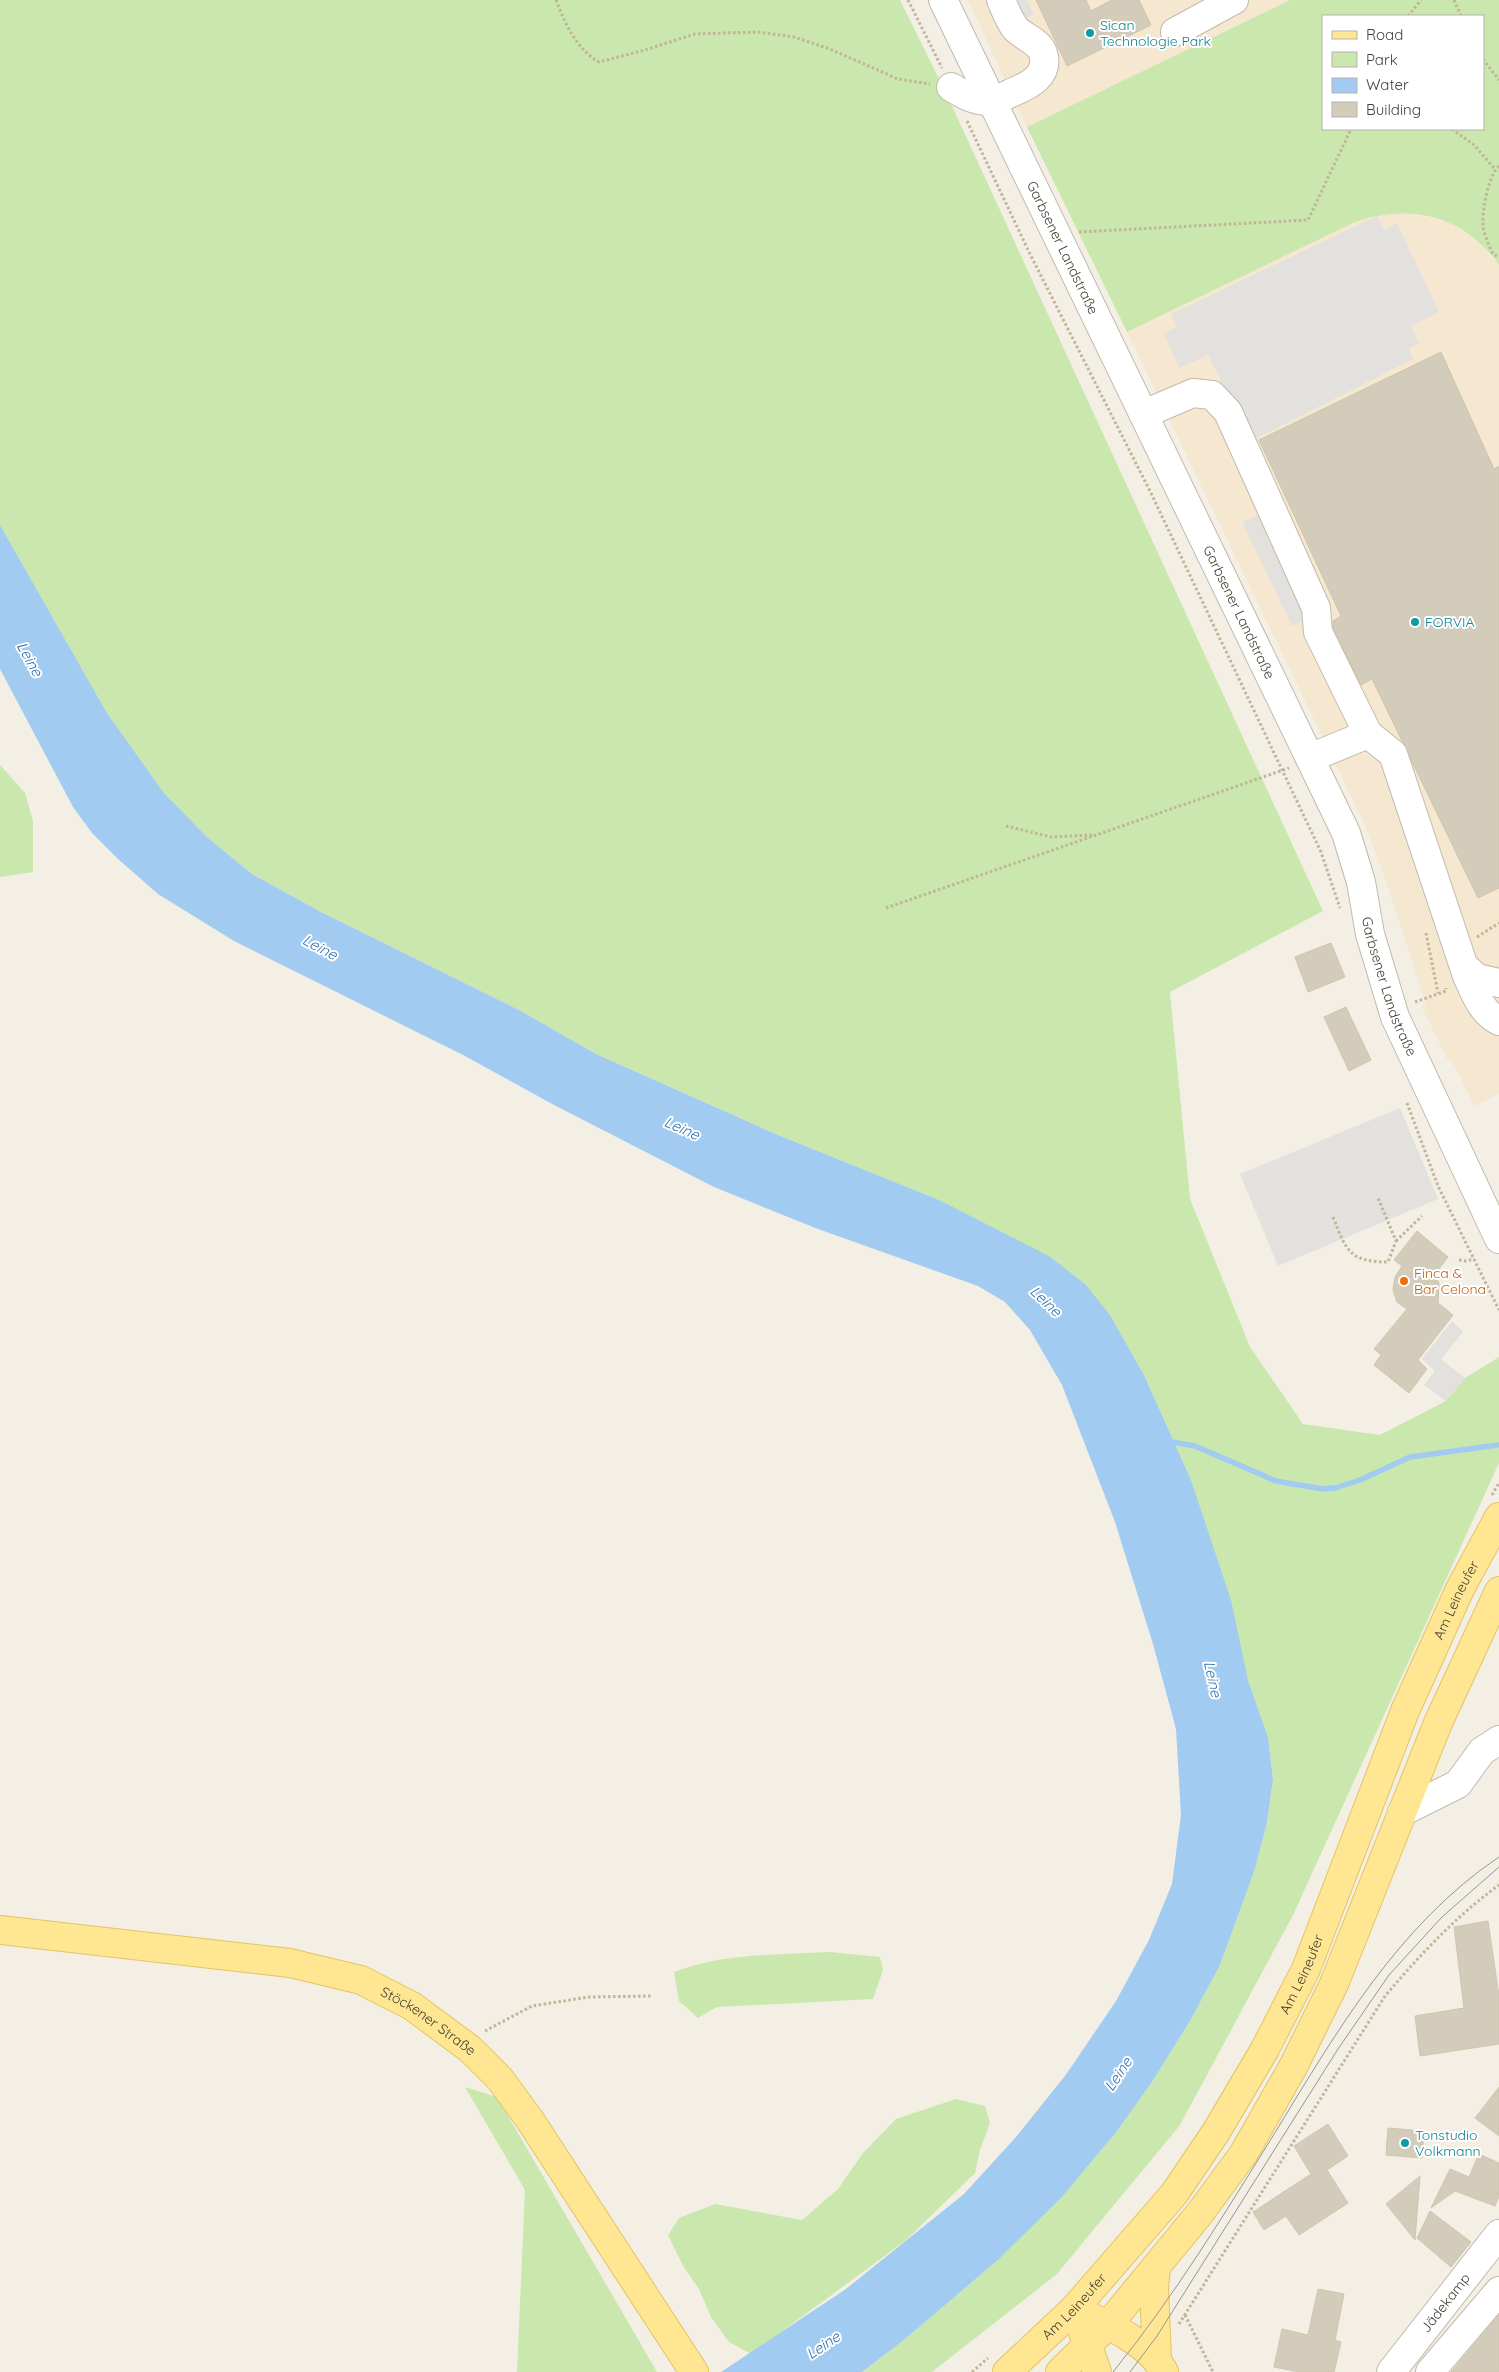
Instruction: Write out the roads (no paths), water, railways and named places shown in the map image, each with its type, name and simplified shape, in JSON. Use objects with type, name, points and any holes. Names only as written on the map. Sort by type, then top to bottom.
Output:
[{"type":"main road","name":"Am Leineufer","points":[[999,2363],[1074,2310],[1174,2194],[1216,2132],[1266,2049],[1306,1969],[1404,1711],[1460,1589],[1494,1508]]},
{"type":"main road","points":[[1060,2372],[1088,2347],[1108,2325],[1200,2213],[1244,2153],[1293,2068],[1334,1984],[1438,1723],[1499,1591]]},
{"type":"main road","name":"Stöckener Straße","points":[[0,1930],[290,1963],[361,1980],[412,2006],[481,2036],[500,2079],[530,2120],[688,2363]]},
{"type":"main road","points":[[1156,2267],[1154,2288],[1161,2365]]},
{"type":"main road","points":[[1074,2310],[1108,2325],[1161,2365]]},
{"type":"main road","points":[[1074,2310],[1097,2372]]},
{"type":"street","name":"Garbsener Landstraße","points":[[943,0],[1346,833],[1361,882],[1370,934],[1395,1017],[1499,1239]]},
{"type":"street","points":[[951,87],[970,99],[992,101],[1032,84],[1044,66],[1043,52],[1033,40],[1022,35],[1013,25],[1001,0]]},
{"type":"street","points":[[1175,32],[1234,0]]},
{"type":"street","points":[[1144,414],[1193,393],[1212,396],[1228,412],[1316,608],[1318,632],[1368,734],[1392,754],[1465,967],[1482,1005],[1491,1017],[1499,1021]]},
{"type":"street","points":[[1310,758],[1368,734]]},
{"type":"street","points":[[1465,967],[1477,978],[1499,983]]},
{"type":"street","points":[[1402,1812],[1458,1784],[1482,1752],[1499,1740]]},
{"type":"street","name":"Jädekamp","points":[[1391,2372],[1499,2234]]},
{"type":"street","points":[[1430,2372],[1499,2291]]},
{"type":"water","name":"Leine","points":[[0,525],[107,713],[164,793],[207,837],[252,874],[321,912],[519,1010],[596,1054],[778,1135],[939,1200],[1049,1256],[1085,1284],[1110,1315],[1144,1375],[1191,1480],[1231,1600],[1248,1680],[1268,1737],[1273,1779],[1267,1822],[1255,1869],[1220,1965],[1190,2021],[1152,2082],[1117,2131],[1062,2197],[999,2259],[904,2340],[862,2372],[721,2372],[846,2289],[964,2194],[1016,2137],[1065,2076],[1116,2001],[1149,1940],[1172,1884],[1181,1815],[1176,1729],[1153,1644],[1115,1522],[1062,1385],[1030,1330],[1005,1302],[978,1286],[818,1229],[714,1187],[556,1106],[463,1055],[234,941],[158,894],[92,833],[73,807],[0,669]]},
{"type":"waterway","points":[[1166,1441],[1195,1446],[1276,1481],[1323,1489],[1335,1488],[1360,1480],[1410,1457],[1498,1445]]},
{"type":"tram line","points":[[1113,2372],[1157,2314],[1198,2254],[1323,2055],[1373,1982],[1431,1914],[1463,1884],[1499,1857]]},
{"type":"tram line","points":[[1130,2372],[1157,2336],[1338,2049],[1389,1975],[1442,1917],[1499,1867]]},
{"type":"place","name":"Sican Technologie Park","points":[[1090,33]]},
{"type":"place","name":"FORVIA","points":[[1415,622]]},
{"type":"place","name":"Finca & Bar Celona","points":[[1404,1281]]},
{"type":"place","name":"Tonstudio Volkmann","points":[[1405,2143]]}]
